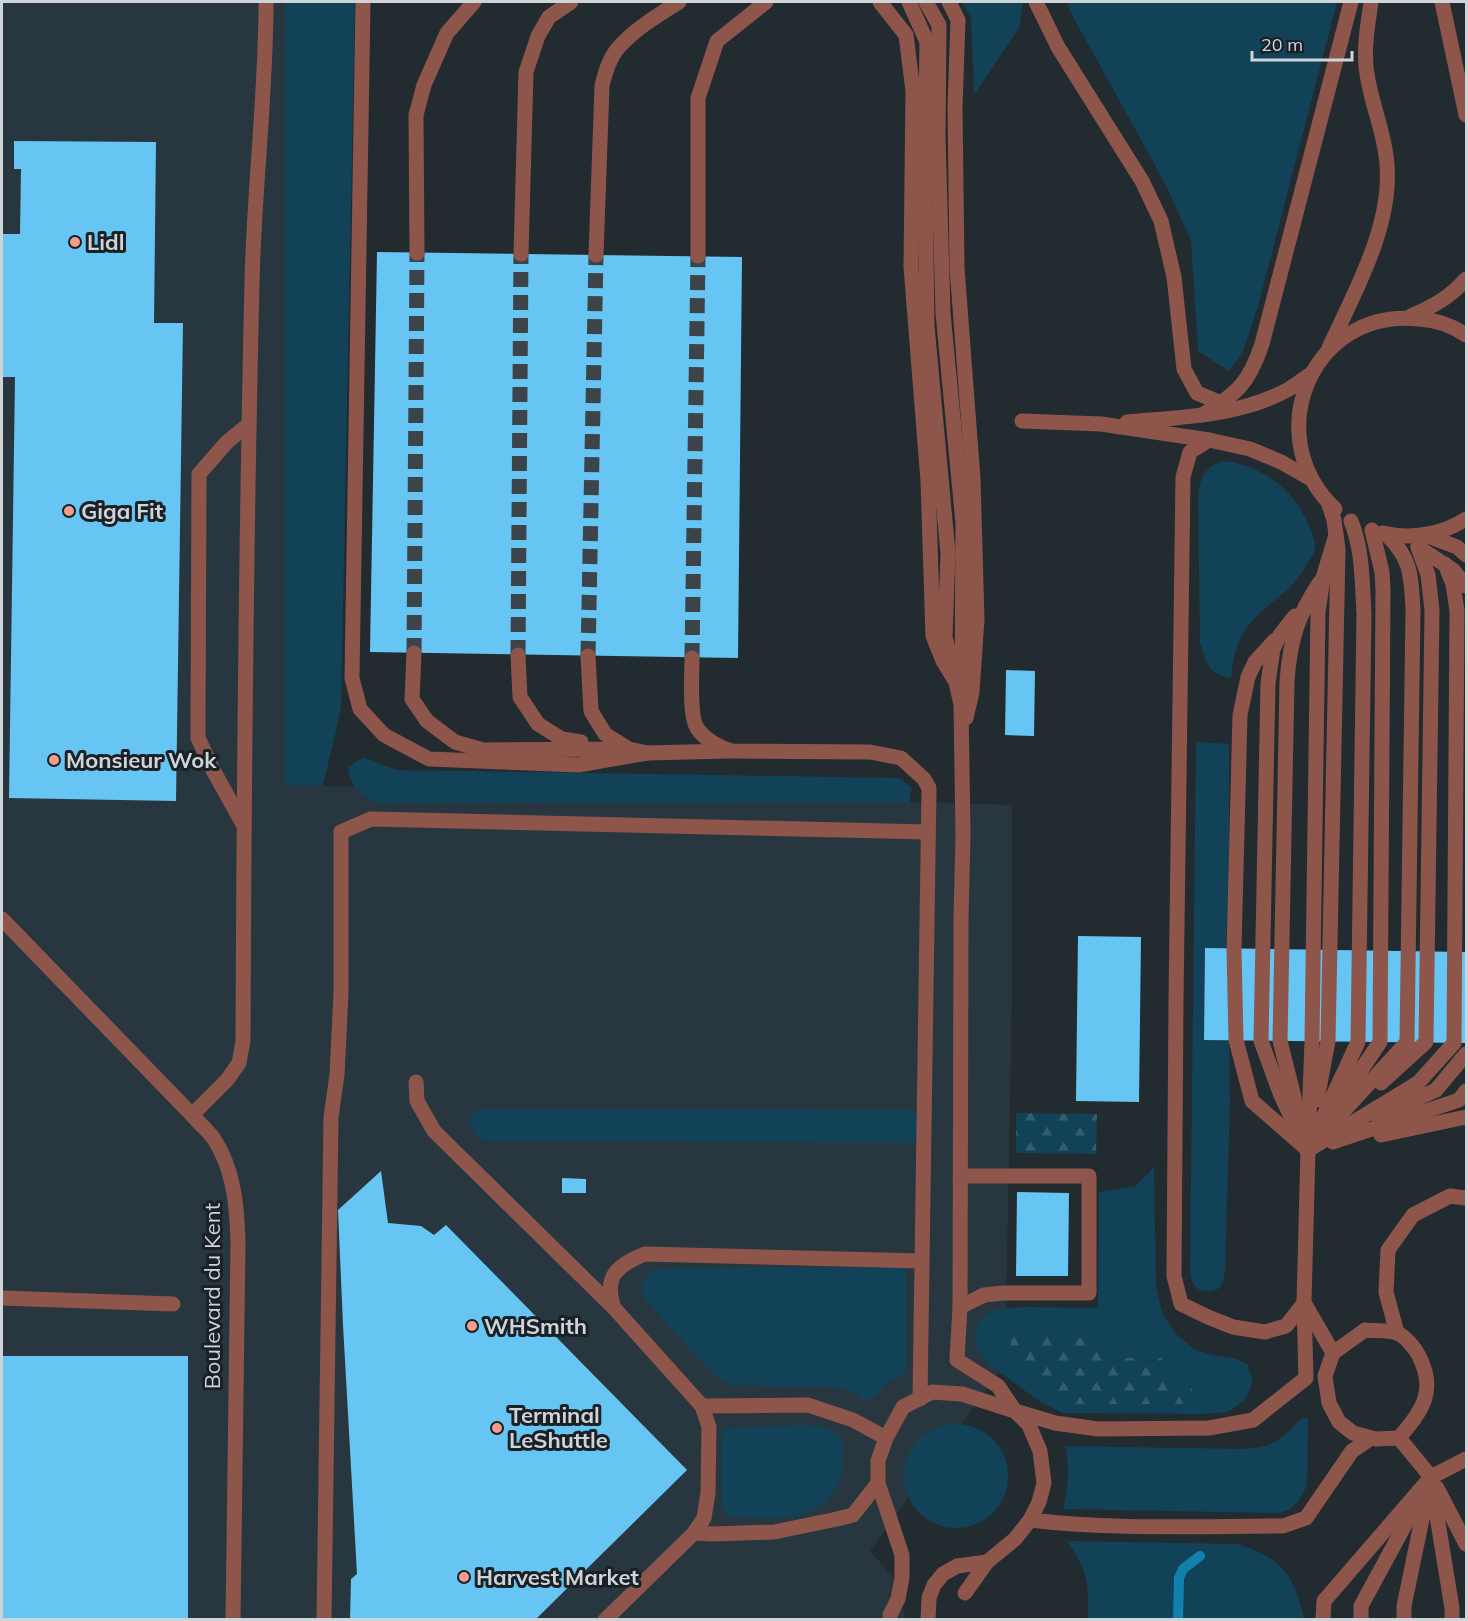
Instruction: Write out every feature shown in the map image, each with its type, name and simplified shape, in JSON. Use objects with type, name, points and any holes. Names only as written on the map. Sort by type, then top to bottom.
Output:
[{"type":"street","points":[[192,1115],[227,1080],[239,1063],[243,1041],[249,418],[253,244],[266,52],[266,2]]},
{"type":"street","points":[[363,2],[352,678],[360,709],[384,735],[429,759],[578,765],[647,753],[870,752],[901,758],[924,779],[929,788],[920,1399]]},
{"type":"street","points":[[417,253],[416,115],[424,85],[447,33],[474,2]]},
{"type":"street","points":[[521,254],[526,72],[538,36],[549,17],[571,2]]},
{"type":"street","points":[[596,255],[602,86],[607,68],[618,48],[646,23],[679,2]]},
{"type":"street","points":[[698,256],[698,98],[717,41],[766,2]]},
{"type":"street","points":[[879,2],[906,35],[913,91],[911,267],[928,481],[933,636],[943,661],[956,682]]},
{"type":"street","points":[[909,2],[927,42],[925,182],[927,326],[948,553],[945,637],[962,705]]},
{"type":"street","points":[[926,2],[939,25],[943,313],[963,523],[960,1307],[957,1360],[998,1386],[1015,1411],[1029,1425],[1040,1451],[1044,1483],[1039,1502],[1030,1520],[1015,1539],[987,1562],[965,1593]]},
{"type":"street","points":[[949,2],[958,20],[955,106],[957,268],[973,479],[977,619],[972,692],[962,738]]},
{"type":"street","points":[[1036,2],[1058,47],[1142,181],[1161,221],[1174,277],[1184,369],[1197,393],[1221,403]]},
{"type":"street","points":[[1202,415],[1237,390],[1255,366],[1351,2]]},
{"type":"street","points":[[1371,2],[1366,66],[1388,166],[1384,210],[1373,250],[1326,354],[1312,373],[1301,402],[1298,426],[1300,449],[1311,479],[1328,502],[1351,521],[1386,534],[1456,547],[1467,555]]},
{"type":"street","points":[[1442,2],[1467,115]]},
{"type":"street","points":[[1408,318],[1432,308],[1467,279]]},
{"type":"street","points":[[1326,354],[1355,331],[1390,319],[1427,320],[1445,324],[1467,335]]},
{"type":"street","points":[[1101,424],[1202,415],[1259,402],[1290,389],[1312,373]]},
{"type":"street","points":[[244,827],[198,738],[199,474],[249,418]]},
{"type":"street","points":[[1022,421],[1101,424],[1209,440],[1250,449],[1281,462],[1311,479]]},
{"type":"street","points":[[1209,440],[1190,452],[1183,477],[1174,1276],[1181,1304],[1233,1327],[1265,1332],[1286,1326],[1304,1304]]},
{"type":"street","points":[[1308,1150],[1329,1041],[1337,624],[1336,535],[1328,502]]},
{"type":"street","points":[[1421,541],[1467,519]]},
{"type":"street","points":[[1308,1150],[1358,1041],[1364,614],[1360,548],[1351,521]]},
{"type":"street","points":[[1308,1150],[1407,1042],[1413,610],[1407,563],[1402,551],[1386,534]]},
{"type":"street","points":[[1308,1150],[1380,1042],[1382,572],[1386,534]]},
{"type":"street","points":[[891,1615],[898,1599],[902,1578],[900,1548],[878,1483],[878,1461],[886,1438],[903,1407],[932,1392],[962,1394],[1055,1423],[1098,1429],[1209,1428],[1253,1420],[1305,1378],[1304,1304],[1312,1041],[1318,612],[1323,578],[1336,535]]},
{"type":"street","points":[[1308,1150],[1426,1042],[1432,610],[1421,541]]},
{"type":"street","points":[[1421,541],[1467,585]]},
{"type":"street","points":[[1308,1150],[1418,1083],[1454,1043],[1457,611],[1453,584],[1445,564]]},
{"type":"street","points":[[1308,1150],[1252,1101],[1236,1040],[1234,949],[1240,715],[1248,677],[1255,662],[1280,635],[1323,578]]},
{"type":"street","points":[[1307,601],[1292,639],[1287,681],[1280,1041],[1308,1150]]},
{"type":"street","points":[[1280,635],[1274,648],[1268,683],[1260,1041],[1280,1093],[1308,1150]]},
{"type":"street","points":[[414,653],[412,699],[427,721],[455,742],[483,750],[629,749]]},
{"type":"street","points":[[518,655],[520,698],[538,724],[562,739],[647,753]]},
{"type":"street","points":[[588,656],[591,711],[605,734],[629,749]]},
{"type":"street","points":[[692,658],[693,714],[696,728],[720,748],[732,751]]},
{"type":"street","points":[[324,1620],[331,1117],[337,1076],[340,993],[341,832],[371,819],[928,832]]},
{"type":"street","name":"Boulevard du Kent","points":[[2,919],[192,1115],[213,1139],[224,1157],[231,1177],[237,1211],[238,1242],[232,1620]]},
{"type":"street","points":[[1308,1150],[1436,1090],[1467,1054]]},
{"type":"street","points":[[416,1082],[417,1101],[434,1131],[614,1308],[702,1406],[709,1427],[708,1493],[704,1518],[694,1533],[605,1620]]},
{"type":"street","points":[[1308,1150],[1459,1100],[1467,1090]]},
{"type":"street","points":[[1308,1150],[1467,1117]]},
{"type":"street","points":[[960,1176],[1089,1176],[1089,1293],[984,1295],[960,1307]]},
{"type":"street","points":[[1397,1333],[1386,1292],[1388,1250],[1413,1215],[1450,1196],[1467,1198]]},
{"type":"street","points":[[614,1308],[609,1286],[614,1273],[632,1259],[645,1254],[922,1261]]},
{"type":"street","points":[[2,1298],[173,1304]]},
{"type":"street","points":[[1304,1304],[1333,1353]]},
{"type":"street","points":[[1399,1438],[1418,1415],[1428,1394],[1425,1369],[1415,1347],[1397,1333],[1365,1330],[1333,1353],[1325,1376],[1329,1403],[1338,1422],[1353,1433],[1371,1437],[1399,1438],[1431,1477],[1467,1544]]},
{"type":"street","points":[[702,1406],[808,1406],[853,1420],[886,1438]]},
{"type":"street","points":[[1030,1520],[1097,1525],[1283,1526],[1306,1518],[1353,1451],[1371,1437]]},
{"type":"street","points":[[1323,1620],[1324,1601],[1431,1477],[1467,1459]]},
{"type":"street","points":[[1361,1620],[1361,1606],[1431,1477]]},
{"type":"street","points":[[1404,1620],[1404,1606],[1431,1477]]},
{"type":"street","points":[[1431,1477],[1452,1620]]},
{"type":"street","points":[[694,1533],[774,1532],[853,1515],[878,1483]]},
{"type":"street","points":[[928,1620],[929,1598],[934,1585],[943,1574],[957,1566],[987,1562]]},
{"type":"shaded area","points":[[2,2],[286,2],[285,785],[1012,805],[1012,993],[1005,1364],[870,1551],[893,1577],[906,1619],[2,1620]]},
{"type":"green space","points":[[285,2],[355,2],[341,708],[323,786],[285,785]]},
{"type":"green space","points":[[962,2],[1022,2],[1023,5],[1019,28],[974,95],[971,18]]},
{"type":"green space","points":[[1067,2],[1337,2],[1258,306],[1243,352],[1229,371],[1198,351],[1191,241],[1167,187]]},
{"type":"green space","points":[[1223,461],[1243,465],[1263,473],[1280,485],[1301,510],[1315,545],[1313,554],[1295,582],[1258,615],[1244,632],[1236,650],[1231,678],[1213,671],[1200,643],[1198,500],[1203,475],[1211,467]]},
{"type":"green space","points":[[1196,742],[1229,744],[1226,949],[1205,949],[1204,1039],[1229,1040],[1230,1101],[1225,1271],[1221,1286],[1214,1291],[1197,1288],[1190,1270]]},
{"type":"green space","points":[[364,757],[396,770],[899,778],[911,787],[909,805],[902,802],[375,803],[356,788],[349,774],[348,767]]},
{"type":"green space","points":[[477,1109],[910,1110],[917,1111],[918,1140],[911,1143],[484,1141],[475,1133],[470,1123],[470,1115]]},
{"type":"green space","points":[[1016,1113],[1097,1114],[1096,1154],[1016,1153]]},
{"type":"green space","points":[[1154,1166],[1156,1286],[1162,1313],[1175,1333],[1195,1350],[1234,1358],[1247,1364],[1253,1381],[1245,1400],[1228,1412],[1203,1414],[1062,1413],[1039,1401],[991,1366],[978,1352],[974,1336],[979,1321],[994,1310],[1024,1307],[1098,1308],[1099,1192],[1135,1186]],"holes":[[[1099,1358],[1161,1358],[1162,1380],[1057,1404],[1057,1384]]]},
{"type":"green space","points":[[906,1267],[906,1372],[886,1384],[875,1397],[864,1401],[857,1394],[839,1388],[733,1385],[725,1382],[708,1369],[643,1297],[641,1288],[646,1277],[653,1271],[664,1268]]},
{"type":"green space","points":[[1099,1332],[1099,1358],[1162,1358],[1162,1380],[1192,1380],[1192,1404],[1057,1404],[1057,1384],[1035,1380],[1010,1359],[1011,1333]]},
{"type":"green space","points":[[1303,1418],[1308,1418],[1307,1486],[1298,1502],[1289,1510],[1277,1513],[1063,1509],[1068,1478],[1065,1446],[1256,1448],[1278,1440]]},
{"type":"green space","points":[[956,1424],[976,1428],[993,1439],[1004,1456],[1008,1476],[1004,1496],[993,1513],[976,1524],[956,1528],[936,1524],[919,1513],[908,1496],[904,1476],[908,1456],[919,1439],[936,1428]]},
{"type":"green space","points":[[806,1425],[829,1429],[837,1434],[842,1443],[841,1478],[829,1498],[816,1509],[799,1516],[759,1518],[731,1517],[726,1514],[722,1505],[722,1434],[725,1428]]},
{"type":"green space","points":[[1067,1541],[1237,1544],[1265,1555],[1284,1570],[1296,1591],[1304,1619],[1088,1619],[1086,1578]]},
{"type":"building","points":[[14,141],[156,142],[154,323],[183,323],[176,801],[9,798],[15,377],[2,377],[2,234],[20,234],[21,169],[14,169]]},
{"type":"building","points":[[377,252],[742,257],[738,658],[370,652]]},
{"type":"building","points":[[1006,670],[1035,671],[1034,736],[1005,735]]},
{"type":"building","points":[[1078,936],[1141,937],[1139,1102],[1076,1101]]},
{"type":"building","points":[[1205,948],[1466,952],[1466,1043],[1204,1040]]},
{"type":"building","name":"Terminal LeShuttle","points":[[381,1171],[388,1223],[421,1226],[434,1235],[446,1225],[687,1470],[535,1620],[350,1620],[351,1579],[357,1574],[338,1210]]},
{"type":"building","points":[[562,1178],[586,1179],[586,1193],[562,1193]]},
{"type":"building","points":[[1017,1192],[1069,1193],[1068,1276],[1016,1276]]},
{"type":"building","points":[[2,1356],[188,1356],[188,1620],[2,1620]]},
{"type":"waterway","points":[[1178,1620],[1179,1578],[1183,1569],[1200,1556]]},
{"type":"tunnel","points":[[414,653],[417,253]]},
{"type":"tunnel","points":[[518,655],[521,254]]},
{"type":"tunnel","points":[[588,656],[596,255]]},
{"type":"tunnel","points":[[692,658],[698,256]]},
{"type":"place","name":"Lidl","points":[[75,242]]},
{"type":"place","name":"Giga Fit","points":[[69,511]]},
{"type":"place","name":"Monsieur Wok","points":[[54,760]]},
{"type":"place","name":"WHSmith","points":[[472,1326]]},
{"type":"place","name":"Terminal LeShuttle","points":[[497,1428]]},
{"type":"place","name":"Harvest Market","points":[[464,1577]]}]
